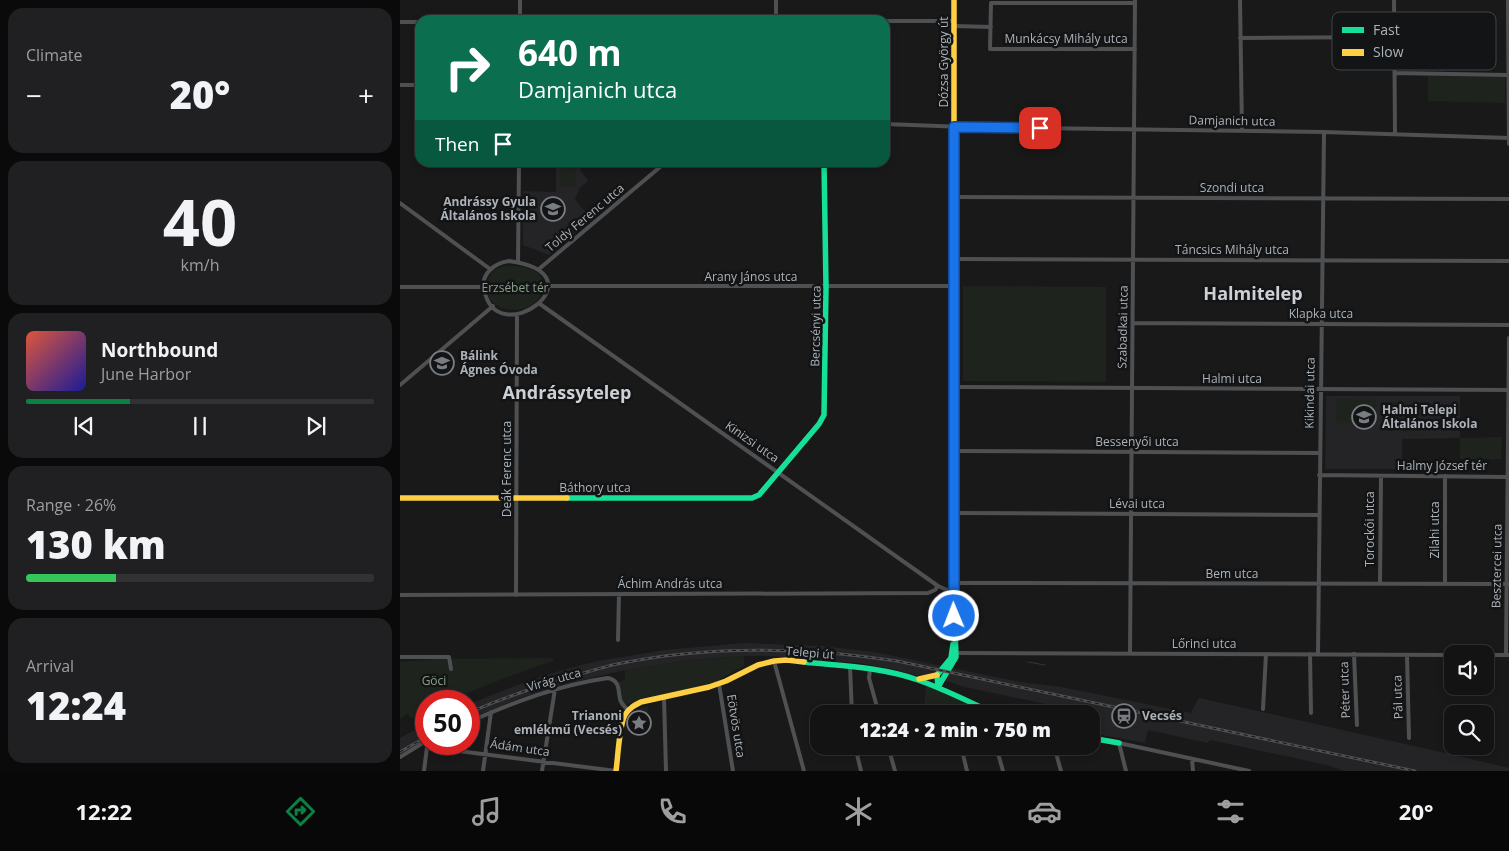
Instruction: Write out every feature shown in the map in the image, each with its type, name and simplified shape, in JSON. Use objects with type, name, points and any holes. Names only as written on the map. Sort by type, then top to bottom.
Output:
[{"type":"main road","name":"Dózsa György út","points":[[938,687],[952,666],[956,653],[954,590],[954,0]]},
{"type":"main road","name":"Bercsényi utca","points":[[779,473],[819,424],[824,415],[826,287],[824,167]]},
{"type":"main road","name":"Báthory utca","points":[[400,498],[752,498],[762,493],[779,473]]},
{"type":"main road","name":"Dózsa György út","points":[[937,675],[951,658],[955,634]]},
{"type":"main road","name":"Telepi út","points":[[628,710],[641,702],[719,684],[751,668],[774,661],[808,662],[870,669],[916,679],[938,687],[975,705]]},
{"type":"main road","points":[[916,679],[937,675],[938,687]]},
{"type":"main road","points":[[616,771],[621,730],[628,710]]},
{"type":"main road","points":[[1100,740],[1119,744]]},
{"type":"street","points":[[520,0],[520,15]]},
{"type":"street","points":[[776,0],[776,15]]},
{"type":"street","points":[[1240,0],[1242,130]]},
{"type":"street","points":[[1508,0],[1509,144]]},
{"type":"street","points":[[890,21],[954,23],[991,27],[991,4],[1135,1]]},
{"type":"street","name":"Szabadkai utca","points":[[1130,653],[1135,1]]},
{"type":"street","points":[[400,22],[415,22]]},
{"type":"street","name":"Munkácsy Mihály utca","points":[[991,27],[990,49],[1135,49]]},
{"type":"street","points":[[1240,38],[1332,37]]},
{"type":"street","points":[[1395,70],[1395,134]]},
{"type":"street","points":[[1395,73],[1508,75]]},
{"type":"street","points":[[400,85],[415,85]]},
{"type":"street","name":"Damjanich utca","points":[[890,124],[954,127],[1242,130],[1509,138]]},
{"type":"street","name":"Kikindai utca","points":[[1318,654],[1320,324],[1324,132]]},
{"type":"street","points":[[518,167],[518,262]]},
{"type":"street","name":"Toldy Ferenc utca","points":[[539,269],[660,167]]},
{"type":"street","name":"Szondi utca","points":[[954,197],[1509,200]]},
{"type":"street","points":[[400,203],[490,269]]},
{"type":"street","name":"Táncsics Mihály utca","points":[[955,259],[1509,261]]},
{"type":"street","points":[[500,262],[518,262],[539,269],[547,279],[546,295],[540,304],[527,311],[517,314],[503,314],[487,298],[484,286],[485,277],[490,269],[500,262]]},
{"type":"street","points":[[400,287],[484,286]]},
{"type":"street","name":"Arany János utca","points":[[548,286],[955,286]]},
{"type":"street","name":"Kinizsi utca","points":[[540,304],[938,586],[947,590],[954,590]]},
{"type":"street","points":[[400,385],[493,306]]},
{"type":"street","name":"Deák Ferenc utca","points":[[516,595],[517,314]]},
{"type":"street","name":"Klapka utca","points":[[1133,323],[1509,325]]},
{"type":"street","points":[[1508,477],[1509,338]]},
{"type":"street","name":"Halmi utca","points":[[954,387],[1508,390]]},
{"type":"street","name":"Bessenyői utca","points":[[954,451],[1319,453]]},
{"type":"street","name":"Halmy József tér","points":[[1319,475],[1508,477]]},
{"type":"street","name":"Torockói utca","points":[[1380,583],[1381,476]]},
{"type":"street","name":"Zilahi utca","points":[[1445,476],[1445,584]]},
{"type":"street","name":"Besztercei utca","points":[[1507,655],[1508,477]]},
{"type":"street","name":"Lévai utca","points":[[954,513],[1319,515]]},
{"type":"street","name":"Bem utca","points":[[954,583],[1508,584]]},
{"type":"street","name":"Áchim András utca","points":[[400,595],[928,594],[938,586]]},
{"type":"street","points":[[618,640],[619,594]]},
{"type":"street","name":"Lőrinci utca","points":[[956,653],[1444,655]]},
{"type":"street","points":[[1264,710],[1266,654]]},
{"type":"street","points":[[1310,654],[1310,713]]},
{"type":"street","name":"Péter utca","points":[[1354,654],[1357,725]]},
{"type":"street","name":"Pál utca","points":[[1407,655],[1409,738]]},
{"type":"street","points":[[1494,655],[1507,655]]},
{"type":"street","points":[[400,657],[449,656],[451,670]]},
{"type":"street","points":[[774,661],[804,771]]},
{"type":"street","points":[[850,667],[852,705]]},
{"type":"street","points":[[870,669],[869,678],[876,705]]},
{"type":"street","name":"Virág utca","points":[[480,717],[514,702],[555,689],[586,681],[612,678],[620,690],[621,701],[628,710]]},
{"type":"street","name":"Eötvös utca","points":[[719,684],[733,771]]},
{"type":"street","points":[[542,771],[555,689]]},
{"type":"street","points":[[664,697],[666,771]]},
{"type":"street","points":[[483,771],[491,712]]},
{"type":"street","points":[[1126,771],[1119,744],[1249,771]]},
{"type":"street","points":[[400,757],[415,749]]},
{"type":"street","name":"Ádám utca","points":[[480,753],[616,771]]},
{"type":"street","points":[[424,771],[425,755]]},
{"type":"street","points":[[857,755],[861,771]]},
{"type":"street","points":[[890,755],[894,771]]},
{"type":"street","points":[[964,755],[968,771]]},
{"type":"street","points":[[999,755],[1003,771]]},
{"type":"street","points":[[1057,755],[1061,771]]},
{"type":"street","points":[[1192,759],[1194,771]]},
{"type":"shaded area","name":"Andrássy Gyula Általános Iskola","points":[[556,167],[582,167],[580,170],[588,180],[580,188],[575,199],[591,219],[549,255],[523,245],[523,191],[556,192]]},
{"type":"shaded area","name":"Halmi Telepi Általános Iskola","points":[[1326,396],[1460,396],[1460,438],[1402,439],[1402,469],[1325,469]]},
{"type":"shaded area","points":[[744,643],[823,646],[874,652],[1021,682],[1061,687],[1191,713],[1200,698],[1444,753],[1444,755],[1463,757],[1509,768],[1509,771],[1345,771],[1327,765],[1210,740],[1208,743],[1148,730],[1145,743],[1100,735],[1100,705],[1051,705],[965,687],[927,675],[914,675],[859,663],[772,656],[691,660],[625,670],[562,685],[523,697],[480,715],[480,700],[528,681],[598,661],[665,650]]},
{"type":"shaded area","points":[[415,730],[415,745],[400,754],[400,738]]},
{"type":"green space","points":[[1428,76],[1505,77],[1505,103],[1428,101]]},
{"type":"green space","points":[[561,167],[576,167],[575,187],[560,187]]},
{"type":"green space","name":"Erzsébet tér","points":[[507,266],[530,269],[540,275],[543,286],[539,298],[530,306],[520,309],[508,309],[498,306],[490,299],[486,289],[489,277],[496,269]]},
{"type":"green space","points":[[963,286],[1106,287],[1106,382],[963,381]]},
{"type":"green space","points":[[1337,399],[1376,400],[1375,424],[1336,423]]},
{"type":"green space","points":[[1383,402],[1401,402],[1401,425],[1382,424]]},
{"type":"green space","points":[[1502,437],[1501,459],[1460,459],[1460,438]]},
{"type":"green space","points":[[744,656],[744,666],[715,682],[628,704],[624,708],[620,705],[621,690],[618,683],[625,679],[625,670],[691,660]]},
{"type":"green space","name":"Göci","points":[[553,658],[553,661],[475,690],[415,690],[415,717],[411,719],[407,713],[400,719],[400,662],[433,659]]},
{"type":"green space","points":[[926,685],[970,705],[924,705]]},
{"type":"green space","points":[[648,706],[647,729],[625,726],[633,712]]},
{"type":"waterway","points":[[1028,662],[1045,665]]},
{"type":"railway","points":[[480,708],[504,698],[565,678],[617,664],[652,658],[722,651],[757,650],[827,653],[897,661],[1415,771]]},
{"type":"railway","points":[[400,752],[415,743]]},
{"type":"traffic: fast","points":[[567,498],[752,498],[759,495],[819,424],[824,415],[826,287],[824,167]]},
{"type":"traffic: fast","points":[[938,687],[956,657],[954,598],[954,200]]},
{"type":"traffic: fast","points":[[938,687],[937,675],[951,658],[953,644]]},
{"type":"traffic: fast","points":[[804,662],[890,672],[937,687],[976,705]]},
{"type":"traffic: fast","points":[[1100,740],[1119,743]]},
{"type":"traffic: slow","points":[[954,0],[954,200]]},
{"type":"traffic: slow","points":[[400,498],[567,498]]},
{"type":"traffic: slow","points":[[616,771],[623,720],[628,710],[637,704],[709,687],[758,665],[787,660],[804,662]]},
{"type":"traffic: slow","points":[[919,679],[937,675]]},
{"type":"place","name":"Andrássy Gyula Általános Iskola","points":[[553,209]]},
{"type":"place","name":"Bálink Ágnes Óvoda","points":[[442,363]]},
{"type":"place","name":"Halmi Telepi Általános Iskola","points":[[1364,417]]},
{"type":"place","name":"Vecsés","points":[[1124,716]]},
{"type":"place","name":"Trianoni emlékmű (Vecsés)","points":[[639,723]]},
{"type":"district","name":"Halmitelep","points":[[1253,294]]},
{"type":"district","name":"Andrássytelep","points":[[567,393]]},
{"type":"route","points":[[954,616],[954,127],[1040,128]]}]
